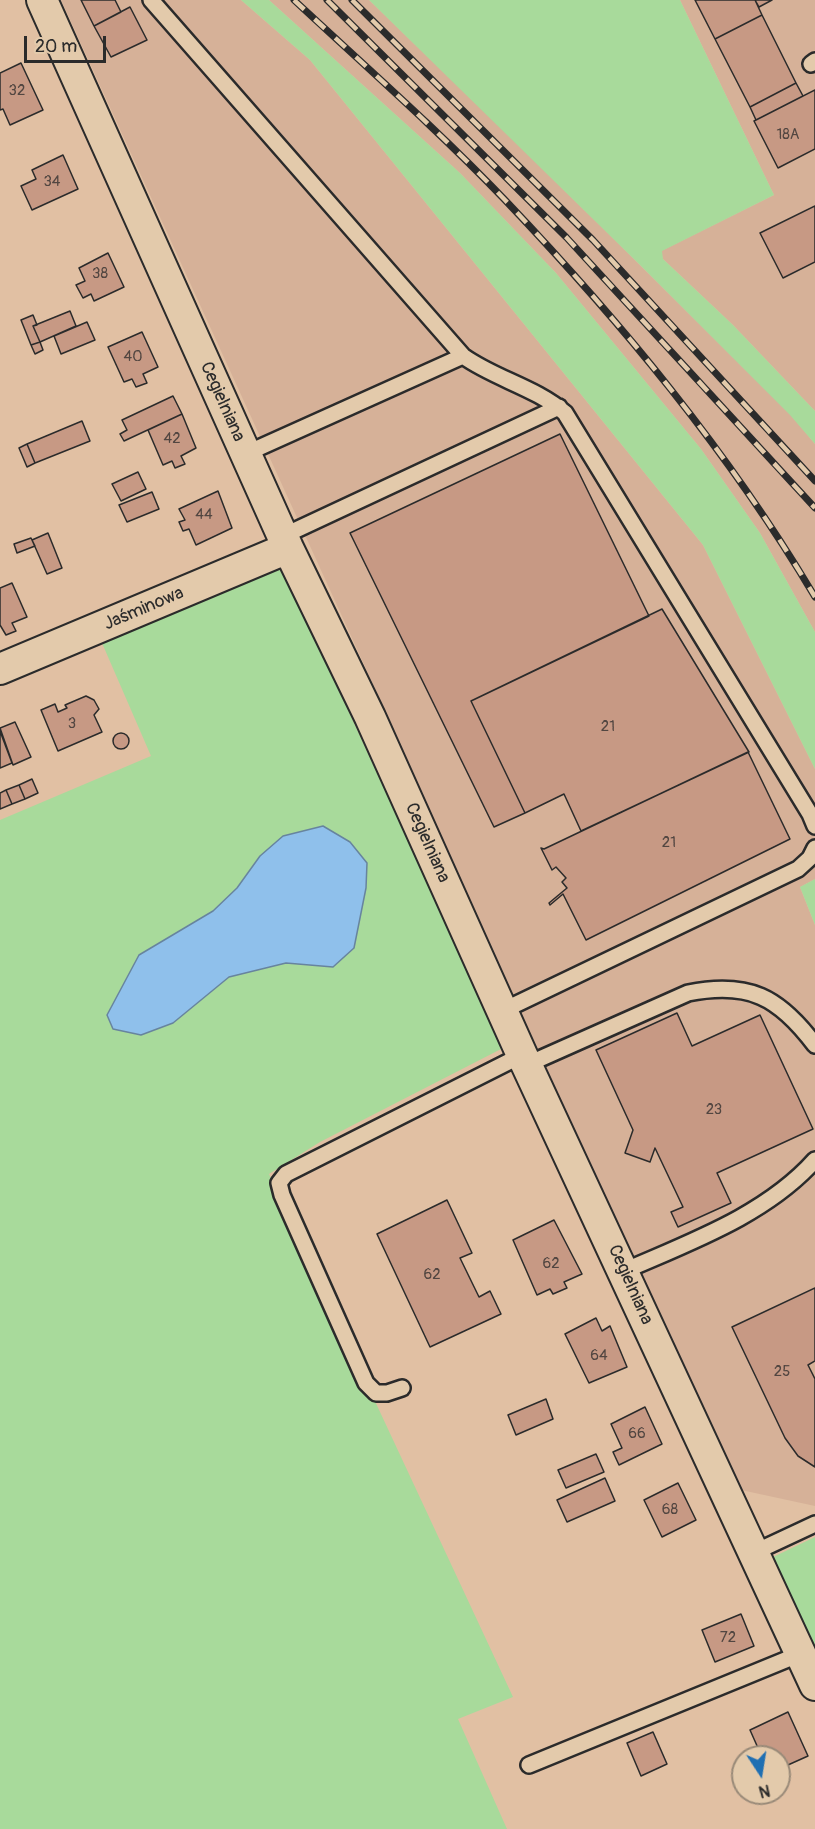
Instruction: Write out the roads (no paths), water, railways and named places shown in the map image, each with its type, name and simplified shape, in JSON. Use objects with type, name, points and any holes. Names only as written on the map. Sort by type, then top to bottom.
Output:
[{"type":"street","name":"Cegielniana","points":[[42,0],[285,542],[370,717],[524,1060],[815,1684]]},
{"type":"street","name":"Jaśminowa","points":[[0,669],[285,542]]},
{"type":"lane","points":[[151,0],[463,356],[478,367],[525,387],[565,413],[810,814],[815,826]]},
{"type":"lane","points":[[245,454],[463,356]]},
{"type":"lane","points":[[285,542],[559,407]]},
{"type":"lane","points":[[502,1011],[798,869],[810,858],[815,848]]},
{"type":"lane","points":[[402,1388],[387,1393],[376,1393],[366,1383],[282,1195],[279,1183],[286,1174],[524,1060],[688,993],[714,988],[738,988],[762,996],[785,1009],[815,1045]]},
{"type":"lane","points":[[624,1271],[736,1220],[787,1186],[815,1160]]},
{"type":"lane","points":[[753,1553],[815,1524]]},
{"type":"lane","points":[[529,1765],[800,1654]]},
{"type":"water","points":[[323,826],[350,842],[367,863],[366,888],[354,948],[333,967],[286,963],[229,977],[173,1023],[141,1035],[113,1029],[107,1015],[139,955],[213,911],[237,888],[260,856],[283,836]]},
{"type":"railway","points":[[294,0],[480,174],[590,293],[710,440],[782,543],[815,597]]},
{"type":"railway","points":[[327,0],[566,237],[815,508]]},
{"type":"railway","points":[[352,0],[593,240],[815,481]]}]
